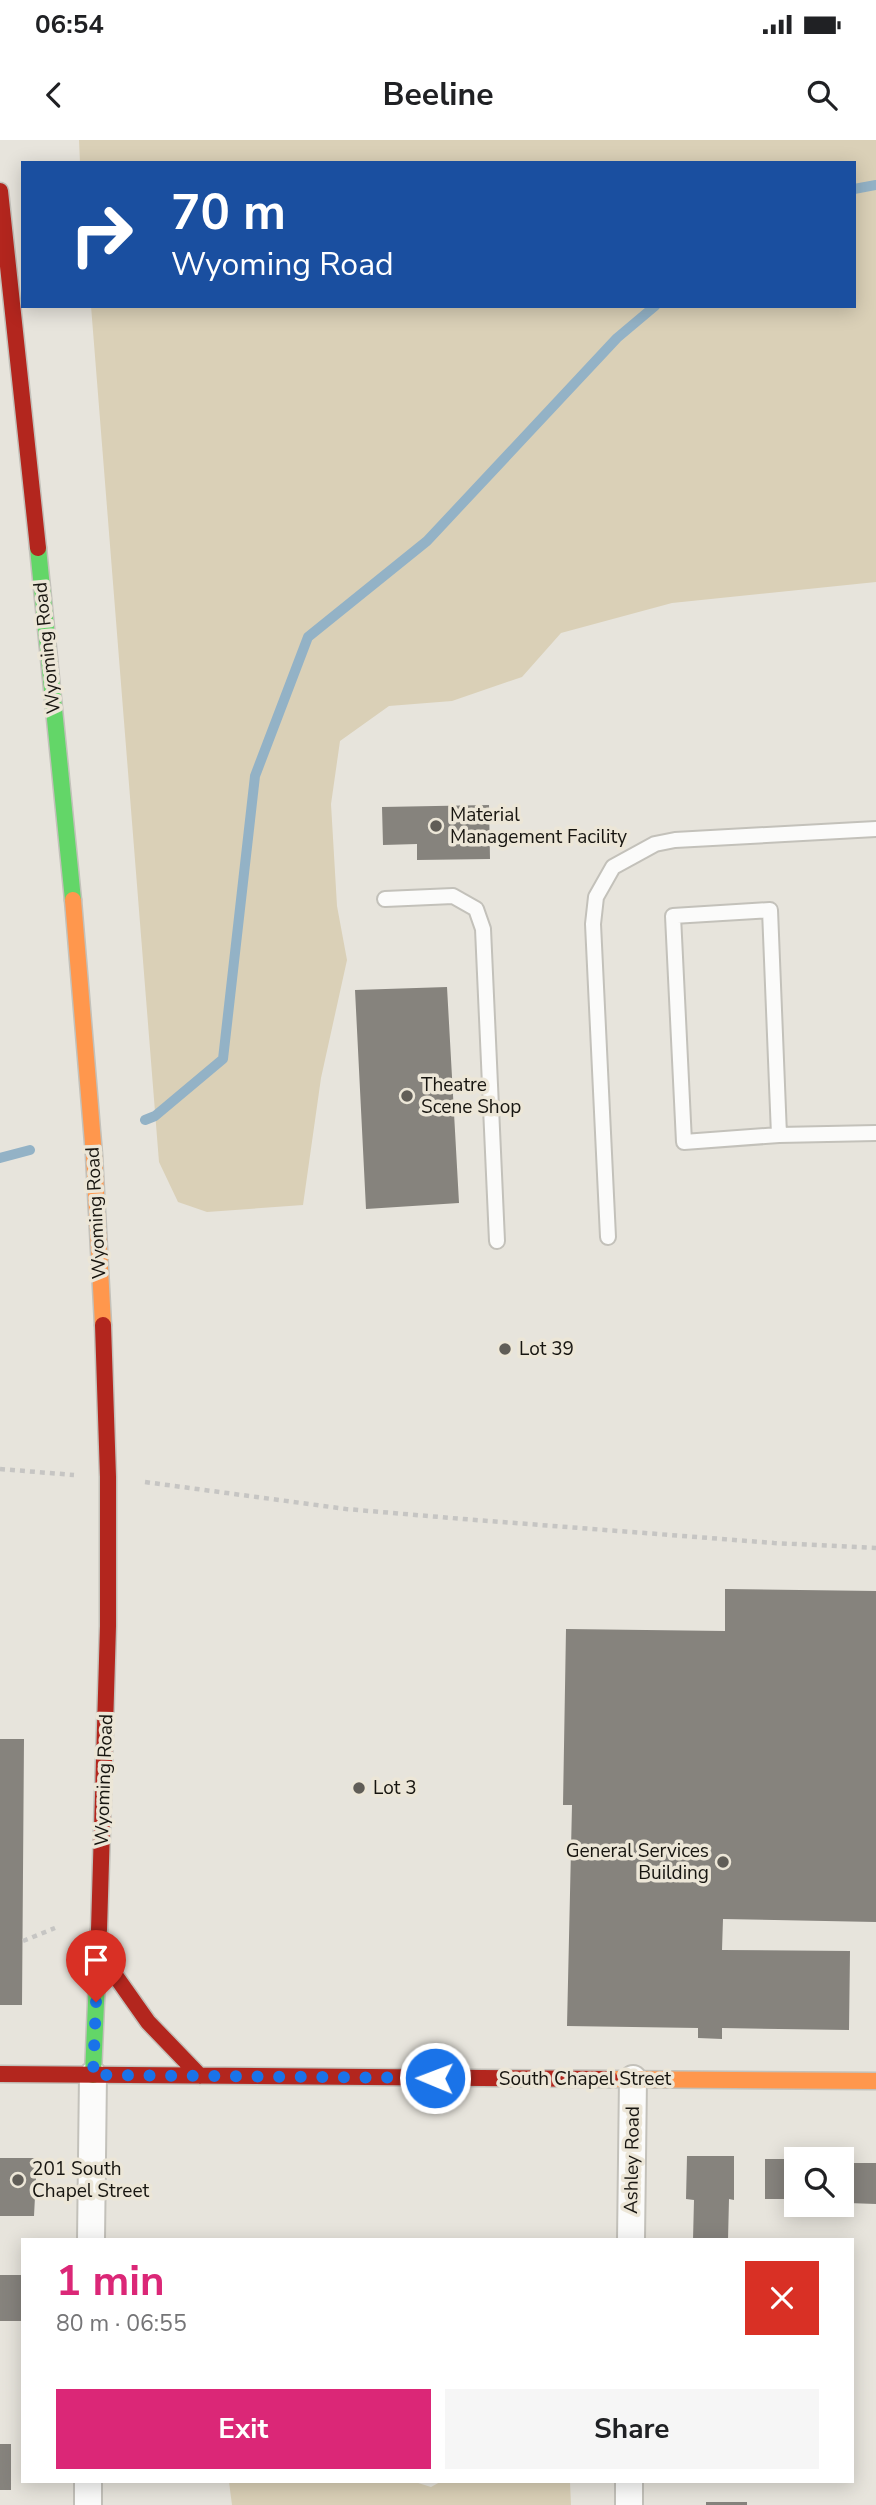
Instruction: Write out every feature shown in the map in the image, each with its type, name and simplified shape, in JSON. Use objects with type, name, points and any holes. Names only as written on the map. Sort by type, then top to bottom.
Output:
[{"type":"street","name":"Wyoming Road","points":[[0,191],[69,861],[95,1191],[108,1478],[107,1668],[93,2075],[91,2238]]},
{"type":"street","points":[[98,1951],[148,2022],[200,2076]]},
{"type":"street","name":"South Chapel Street","points":[[0,2074],[876,2081]]},
{"type":"street","name":"Ashley Road","points":[[631,2238],[633,2079]]},
{"type":"street","points":[[88,2483],[88,2505]]},
{"type":"street","points":[[629,2483],[629,2505]]},
{"type":"lane","points":[[608,1237],[593,924],[596,897],[613,867],[655,844],[675,840],[876,830]]},
{"type":"lane","points":[[385,899],[453,896],[476,909],[483,929],[497,1241]]},
{"type":"lane","points":[[779,1135],[770,910],[673,916],[684,1142],[779,1135],[876,1133]]},
{"type":"path","points":[[0,1469],[61,1474]]},
{"type":"path","points":[[151,1483],[346,1509],[774,1543],[876,1548]]},
{"type":"path","points":[[23,1941],[55,1928]]},
{"type":"shaded area","points":[[79,140],[876,140],[876,582],[672,603],[561,633],[522,677],[452,701],[389,706],[340,741],[331,804],[337,906],[347,960],[321,1078],[303,1205],[207,1212],[178,1202],[159,1162],[91,308],[856,308],[856,161],[80,161]]},
{"type":"shaded area","points":[[229,2483],[418,2483],[431,2487],[438,2483],[570,2483],[571,2505],[232,2505]]},
{"type":"building","name":"Material Management Facility","points":[[489,805],[490,859],[417,860],[417,844],[383,845],[382,807]]},
{"type":"building","name":"Theatre Scene Shop","points":[[447,987],[459,1203],[366,1209],[355,990]]},
{"type":"building","name":"General Services Building","points":[[725,1589],[876,1591],[876,1922],[723,1919],[722,1950],[850,1951],[849,2030],[722,2028],[722,2039],[698,2038],[698,2028],[567,2026],[572,1805],[563,1805],[566,1629],[725,1631]]},
{"type":"building","points":[[0,1739],[24,1739],[22,2005],[0,2005]]},
{"type":"building","points":[[687,2156],[734,2156],[734,2200],[729,2199],[728,2238],[693,2238],[694,2200],[686,2199]]},
{"type":"building","name":"201 South Chapel Street","points":[[0,2158],[37,2158],[34,2216],[0,2216]]},
{"type":"building","points":[[765,2159],[784,2159],[784,2199],[765,2199]]},
{"type":"building","points":[[854,2163],[876,2163],[876,2204],[854,2203]]},
{"type":"building","points":[[0,2275],[21,2275],[21,2321],[0,2321]]},
{"type":"building","points":[[0,2444],[11,2444],[11,2490],[0,2490]]},
{"type":"building","points":[[706,2502],[747,2502],[747,2505],[706,2505]]},
{"type":"waterway","points":[[856,189],[876,185]]},
{"type":"waterway","points":[[145,1120],[155,1116],[223,1059],[255,776],[308,637],[427,541],[617,338],[653,308]]},
{"type":"waterway","points":[[0,1158],[30,1150]]},
{"type":"traffic: fast","points":[[38,548],[73,900]]},
{"type":"traffic: fast","points":[[93,2075],[99,1930]]},
{"type":"traffic: slow","points":[[73,900],[94,1155],[103,1325]]},
{"type":"traffic: slow","points":[[610,2079],[876,2081]]},
{"type":"traffic: jam","points":[[0,191],[38,548]]},
{"type":"traffic: jam","points":[[99,1930],[108,1626],[108,1477],[103,1325]]},
{"type":"traffic: jam","points":[[98,1951],[148,2022],[200,2076]]},
{"type":"traffic: jam","points":[[0,2074],[610,2079]]},
{"type":"place","name":"Material Management Facility","points":[[436,826]]},
{"type":"place","name":"Theatre Scene Shop","points":[[407,1096]]},
{"type":"place","name":"Lot 39","points":[[505,1349]]},
{"type":"place","name":"Lot 3","points":[[359,1788]]},
{"type":"place","name":"General Services Building","points":[[723,1862]]},
{"type":"place","name":"201 South Chapel Street","points":[[18,2180]]},
{"type":"route","points":[[96,2002],[93,2075],[435,2078]]}]
